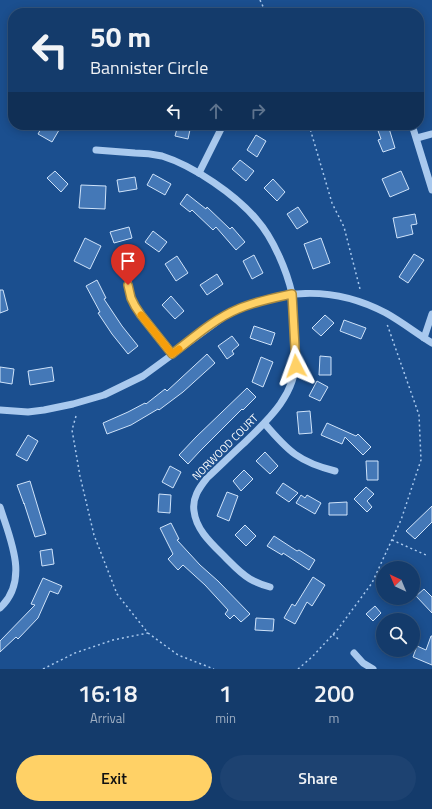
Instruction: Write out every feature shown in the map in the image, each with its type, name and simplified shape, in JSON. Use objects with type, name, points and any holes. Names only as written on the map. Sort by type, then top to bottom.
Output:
[{"type":"street","points":[[199,173],[220,130]]},
{"type":"street","points":[[414,130],[432,190]]},
{"type":"street","points":[[417,138],[432,134]]},
{"type":"street","name":"NORWOOD COURT","points":[[96,150],[144,153],[162,156],[199,173],[214,182],[246,208],[258,221],[280,256],[292,294],[296,358],[293,381],[286,394],[265,424],[203,483],[196,495],[194,510],[195,519],[199,528],[219,551],[239,571],[257,583],[270,587]]},
{"type":"street","points":[[128,275],[128,285],[131,298],[135,306],[172,354]]},
{"type":"street","points":[[0,410],[28,412],[44,410],[92,399],[114,391],[143,376],[213,324],[237,309],[264,300],[292,294],[333,294],[369,305],[406,325],[432,343]]},
{"type":"street","points":[[424,338],[432,314]]},
{"type":"street","points":[[265,424],[286,448],[295,455],[311,464],[335,471]]},
{"type":"street","points":[[0,507],[16,558],[16,567],[12,592],[0,608]]},
{"type":"street","points":[[354,652],[363,663],[373,669]]},
{"type":"path","points":[[310,130],[332,203],[344,227],[360,289]]},
{"type":"path","points":[[298,669],[312,657],[338,629],[372,583],[401,520],[421,460],[418,415],[387,324]]},
{"type":"path","points":[[76,416],[72,430],[80,476],[94,535],[117,594],[148,633],[178,655],[214,669]]},
{"type":"path","points":[[392,540],[426,555]]},
{"type":"path","points":[[43,669],[75,653],[105,642],[148,633]]},
{"type":"path","points":[[333,634],[339,640]]},
{"type":"building","points":[[40,130],[59,130],[52,142],[38,134]]},
{"type":"building","points":[[177,130],[190,130],[188,139],[175,136]]},
{"type":"building","points":[[378,130],[390,130],[395,148],[383,152],[378,140],[381,139]]},
{"type":"building","points":[[256,135],[266,141],[257,157],[247,150]]},
{"type":"building","points":[[240,160],[254,171],[246,181],[232,169]]},
{"type":"building","points":[[55,171],[68,184],[61,192],[47,178]]},
{"type":"building","points":[[401,171],[409,189],[390,197],[382,179]]},
{"type":"building","points":[[153,174],[171,184],[165,195],[147,185]]},
{"type":"building","points":[[135,177],[137,189],[119,192],[117,180]]},
{"type":"building","points":[[273,179],[285,192],[277,201],[264,188]]},
{"type":"building","points":[[81,185],[106,186],[105,209],[79,208]]},
{"type":"building","points":[[187,194],[206,209],[207,207],[230,229],[232,227],[245,242],[236,250],[216,227],[213,230],[192,210],[190,212],[180,204]]},
{"type":"building","points":[[298,207],[308,222],[297,229],[287,214]]},
{"type":"building","points":[[415,214],[417,224],[411,225],[413,234],[397,238],[393,218]]},
{"type":"building","points":[[129,227],[132,238],[114,243],[110,232]]},
{"type":"building","points":[[153,231],[167,242],[159,252],[145,242]]},
{"type":"building","points":[[85,238],[101,246],[90,269],[74,261]]},
{"type":"building","points":[[321,238],[330,263],[313,269],[304,244]]},
{"type":"building","points":[[414,254],[424,260],[408,283],[399,277]]},
{"type":"building","points":[[254,255],[263,273],[252,279],[243,261]]},
{"type":"building","points":[[177,256],[188,273],[176,281],[165,264]]},
{"type":"building","points":[[217,274],[223,284],[207,295],[200,285]]},
{"type":"building","points":[[97,280],[106,298],[104,299],[122,326],[138,346],[128,354],[98,313],[100,312],[86,286]]},
{"type":"building","points":[[0,290],[3,290],[8,310],[0,313]]},
{"type":"building","points":[[171,296],[184,311],[175,319],[162,305]]},
{"type":"building","points":[[325,315],[334,323],[321,336],[312,328]]},
{"type":"building","points":[[344,320],[366,328],[361,339],[340,331]]},
{"type":"building","points":[[254,326],[275,333],[271,345],[250,338]]},
{"type":"building","points":[[232,336],[239,345],[232,351],[234,354],[227,359],[218,346]]},
{"type":"building","points":[[207,354],[215,363],[183,392],[159,410],[158,409],[131,425],[107,434],[103,423],[145,403],[146,404],[165,389],[167,391]]},
{"type":"building","points":[[320,356],[331,357],[331,375],[319,375]]},
{"type":"building","points":[[261,357],[273,362],[263,387],[252,382]]},
{"type":"building","points":[[0,367],[14,369],[12,384],[0,382]]},
{"type":"building","points":[[52,367],[54,381],[30,385],[28,371]]},
{"type":"building","points":[[317,381],[328,387],[320,401],[309,396]]},
{"type":"building","points":[[247,388],[256,397],[243,410],[242,409],[188,464],[179,455]]},
{"type":"building","points":[[310,411],[312,433],[299,434],[297,412]]},
{"type":"building","points":[[327,423],[356,436],[358,434],[371,447],[363,455],[345,437],[342,444],[321,435]]},
{"type":"building","points":[[28,435],[38,441],[27,461],[16,455]]},
{"type":"building","points":[[265,452],[278,466],[270,474],[256,461]]},
{"type":"building","points":[[366,461],[378,461],[378,480],[367,480]]},
{"type":"building","points":[[170,466],[181,472],[173,488],[162,482]]},
{"type":"building","points":[[244,470],[253,479],[241,491],[233,481]]},
{"type":"building","points":[[30,481],[46,534],[35,537],[17,485]]},
{"type":"building","points":[[283,483],[298,493],[289,502],[276,493]]},
{"type":"building","points":[[366,487],[374,494],[367,501],[372,507],[367,512],[354,499]]},
{"type":"building","points":[[227,492],[238,496],[229,521],[217,516]]},
{"type":"building","points":[[159,494],[171,495],[170,513],[158,512]]},
{"type":"building","points":[[301,495],[305,498],[307,495],[321,503],[315,514],[296,503]]},
{"type":"building","points":[[347,502],[347,515],[329,515],[329,503]]},
{"type":"building","points":[[432,506],[432,522],[415,539],[406,531]]},
{"type":"building","points":[[171,523],[179,539],[177,540],[250,614],[241,622],[234,615],[230,619],[225,614],[228,610],[205,585],[183,565],[178,570],[168,559],[173,554],[160,528]]},
{"type":"building","points":[[245,525],[256,536],[246,546],[235,535]]},
{"type":"building","points":[[274,536],[297,551],[299,550],[315,560],[309,570],[283,553],[282,555],[267,546]]},
{"type":"building","points":[[52,549],[54,564],[42,566],[40,551]]},
{"type":"building","points":[[313,577],[325,585],[312,606],[307,602],[295,624],[284,618],[292,604],[295,606]]},
{"type":"building","points":[[43,578],[62,586],[58,594],[50,591],[38,618],[18,639],[16,637],[0,652],[0,641],[35,605],[31,604]]},
{"type":"building","points":[[424,589],[432,597],[432,613],[420,600],[420,592]]},
{"type":"building","points":[[375,606],[381,613],[376,613],[376,618],[373,621],[366,614]]},
{"type":"building","points":[[256,618],[274,619],[273,631],[255,630]]},
{"type":"building","points":[[432,636],[432,665],[413,657],[420,657],[420,647],[426,650]]},
{"type":"slow traffic","points":[[141,315],[172,354],[179,349]]},
{"type":"route","points":[[128,285],[131,298],[135,306],[172,354],[213,324],[237,309],[270,298],[292,294],[296,366]]}]
